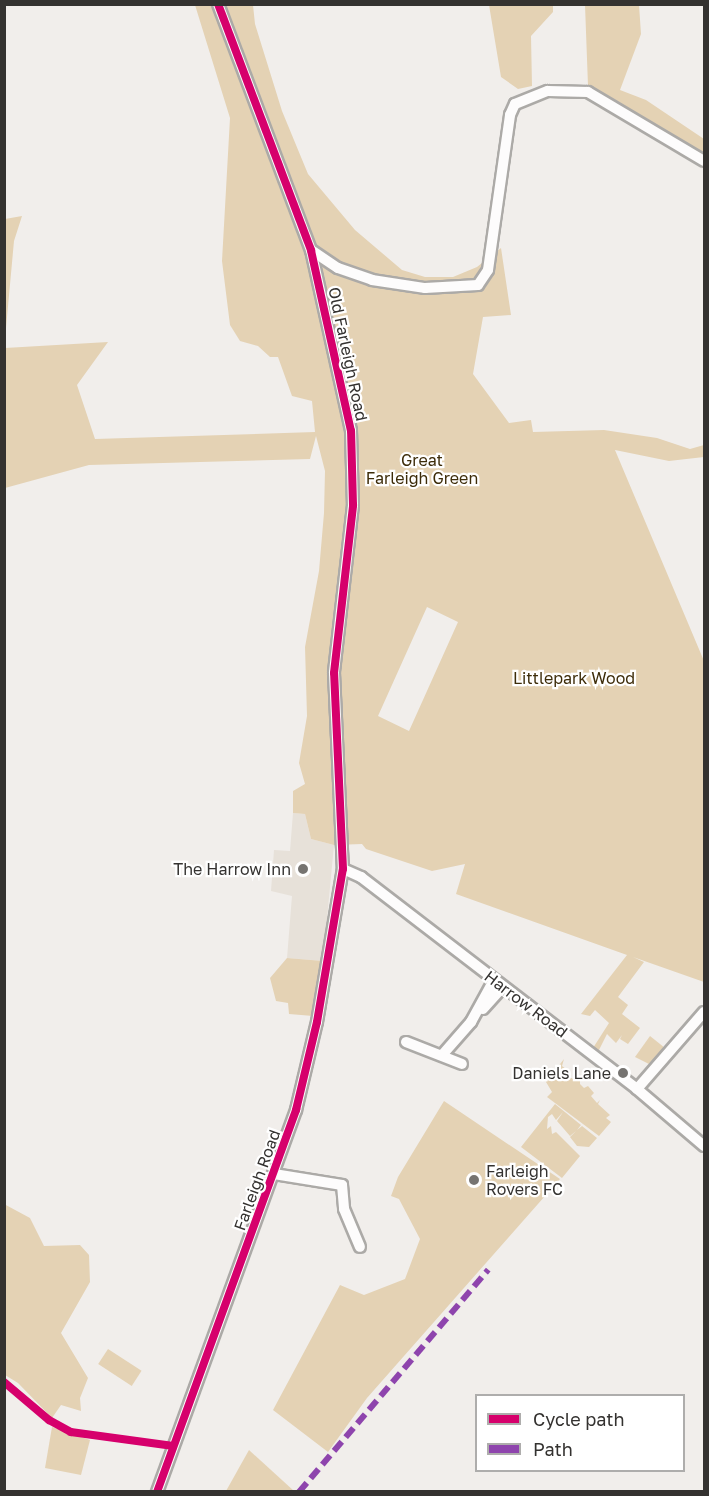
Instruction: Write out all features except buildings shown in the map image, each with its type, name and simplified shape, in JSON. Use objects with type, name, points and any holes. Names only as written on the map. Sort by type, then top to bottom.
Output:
[{"type":"street","name":"Old Farleigh Road","points":[[218,4],[311,250],[351,431],[354,469],[334,673],[343,868]]},
{"type":"street","points":[[311,250],[331,263],[372,280],[425,288],[478,285],[488,270],[510,115],[515,104],[534,95],[570,89],[588,92],[705,161]]},
{"type":"street","points":[[317,278],[331,263]]},
{"type":"street","name":"Harrow Road","points":[[343,868],[361,877],[637,1089],[705,1146]]},
{"type":"street","name":"Farleigh Road","points":[[157,1491],[274,1174],[309,1059],[343,868]]},
{"type":"street","points":[[443,1054],[471,1022],[499,983]]},
{"type":"street","points":[[637,1089],[705,1012]]},
{"type":"street","points":[[406,1042],[443,1054],[462,1064]]},
{"type":"street","points":[[274,1174],[342,1185],[344,1209],[360,1247]]},
{"type":"shaded area","points":[[293,813],[305,814],[311,839],[334,845],[323,961],[287,958],[292,896],[271,891],[274,850],[290,851]]},
{"type":"green space","points":[[195,5],[253,5],[255,24],[282,111],[308,174],[355,230],[402,270],[425,277],[453,277],[477,267],[501,248],[511,315],[483,317],[473,374],[509,423],[531,420],[533,432],[604,430],[657,438],[690,449],[704,445],[704,457],[669,461],[615,450],[704,661],[704,982],[633,957],[644,962],[618,997],[628,1005],[622,1014],[640,1028],[628,1044],[620,1039],[622,1035],[616,1043],[607,1034],[598,1052],[593,1048],[609,1023],[595,1010],[590,1016],[581,1014],[627,955],[456,894],[465,864],[432,871],[366,849],[362,844],[334,845],[311,839],[305,814],[293,813],[293,791],[305,784],[299,763],[307,716],[305,647],[319,571],[324,513],[325,471],[316,436],[310,459],[89,465],[5,488],[5,348],[108,342],[77,385],[95,439],[315,432],[312,401],[292,396],[278,357],[270,357],[258,346],[240,341],[230,325],[222,261],[230,118]],"holes":[[[427,607],[458,622],[409,731],[378,716]]]},
{"type":"green space","points":[[489,5],[553,5],[553,12],[531,36],[532,86],[518,89],[501,77]]},
{"type":"green space","points":[[585,5],[639,5],[641,34],[620,90],[646,100],[704,139],[704,157],[619,108],[588,86]]},
{"type":"green space","points":[[22,216],[14,241],[5,339],[5,219]]},
{"type":"green space","points":[[287,958],[323,961],[313,1016],[289,1014],[288,1003],[276,1001],[270,978]]},
{"type":"green space","points":[[650,1036],[665,1048],[651,1065],[635,1057]]},
{"type":"green space","points":[[564,1059],[562,1066],[570,1072],[568,1076],[573,1079],[580,1077],[580,1084],[584,1088],[588,1086],[594,1093],[591,1096],[597,1103],[600,1100],[598,1104],[610,1115],[606,1118],[611,1122],[599,1136],[547,1097],[552,1092],[546,1082]]},
{"type":"green space","points":[[444,1101],[560,1179],[367,1398],[328,1452],[273,1410],[340,1285],[364,1295],[405,1279],[420,1239],[399,1199],[391,1196],[398,1177]]},
{"type":"green space","points":[[555,1104],[581,1125],[577,1130],[582,1126],[597,1138],[589,1147],[577,1146],[570,1137],[576,1131],[570,1136],[557,1121],[563,1112],[556,1120],[552,1114],[548,1117],[547,1129],[551,1126],[552,1134],[556,1132],[580,1156],[562,1178],[521,1147]]},
{"type":"green space","points":[[4,1204],[30,1218],[44,1246],[80,1245],[89,1255],[90,1282],[61,1333],[88,1378],[80,1398],[81,1411],[61,1405],[52,1418],[18,1383],[5,1375]]},
{"type":"green space","points":[[108,1349],[142,1371],[132,1386],[98,1364]]},
{"type":"green space","points":[[52,1427],[90,1440],[81,1475],[45,1468]]},
{"type":"green space","points":[[249,1450],[294,1491],[226,1491]]},
{"type":"marked path","points":[[299,1492],[488,1270]]},
{"type":"cycle path","points":[[157,1492],[296,1110],[317,1022],[343,869],[334,673],[353,505],[351,431],[311,250],[218,4]]},
{"type":"cycle path","points":[[4,1382],[49,1420],[71,1432],[173,1446]]},
{"type":"place","name":"The Harrow Inn","points":[[303,869]]},
{"type":"place","name":"Daniels Lane","points":[[623,1073]]},
{"type":"place","name":"Farleigh Rovers FC","points":[[474,1180]]},
{"type":"park label","name":"Great Farleigh Green","points":[[422,469]]},
{"type":"park label","name":"Littlepark Wood","points":[[574,678]]}]
